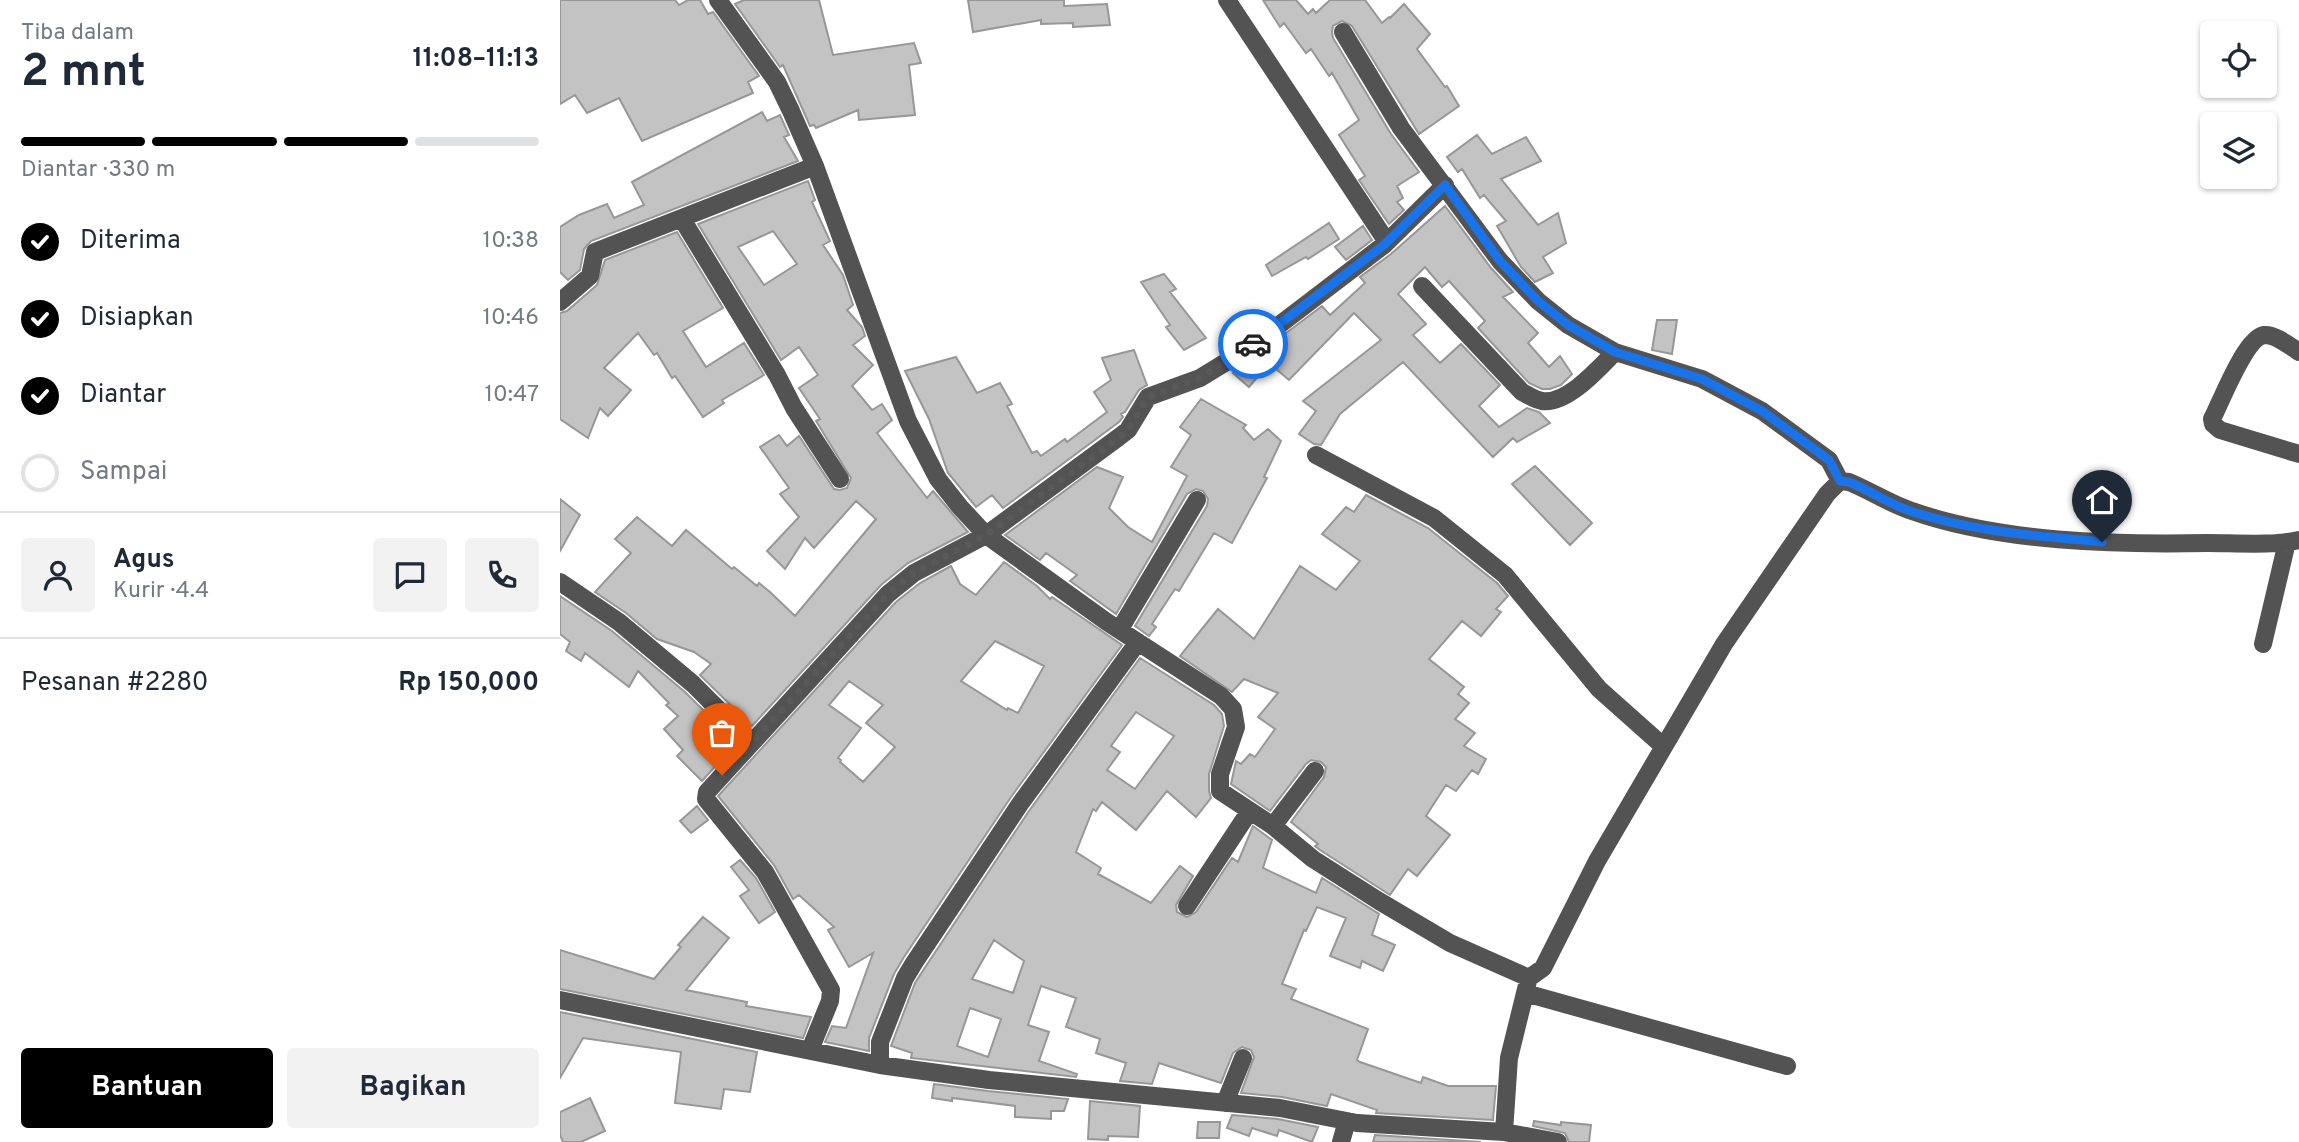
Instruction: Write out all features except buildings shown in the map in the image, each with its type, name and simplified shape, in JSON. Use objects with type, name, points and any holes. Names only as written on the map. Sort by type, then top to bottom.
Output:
[{"type":"street","points":[[718,0],[777,82],[815,166],[908,421],[938,479],[986,535],[1138,642],[1222,696],[1233,709],[1236,727],[1220,774],[1220,791],[1273,826],[1314,859],[1450,943],[1527,985],[1787,1066]]},
{"type":"street","points":[[1227,0],[1387,242]]},
{"type":"street","points":[[1343,32],[1401,128],[1490,249],[1525,289],[1568,325],[1615,352],[1702,379],[1762,411],[1829,460],[1838,477],[1910,511],[1951,524],[2102,542],[2151,544],[2293,541],[2263,644]]},
{"type":"street","points":[[560,302],[590,276],[595,252],[815,166]]},
{"type":"street","points":[[810,1050],[830,1001],[831,990],[765,872],[706,799],[707,792],[888,594],[914,573],[986,535],[1119,438],[1128,430],[1148,397],[1200,378],[1249,348],[1387,242],[1445,185]]},
{"type":"street","points":[[682,219],[777,375],[793,408],[840,479]]},
{"type":"street","points":[[1422,286],[1522,392],[1538,401],[1556,400],[1592,377],[1615,352]]},
{"type":"street","points":[[2299,352],[2272,336],[2265,335],[2256,339],[2245,353],[2213,419],[2213,424],[2220,430],[2299,454]]},
{"type":"street","points":[[1316,455],[1434,518],[1504,575],[1600,689],[1663,746]]},
{"type":"street","points":[[1504,1132],[1509,1058],[1527,985],[1543,968],[1597,861],[1724,644],[1838,477]]},
{"type":"street","points":[[1120,629],[1197,500]]},
{"type":"street","points":[[560,583],[619,622],[693,684],[751,743]]},
{"type":"street","points":[[880,1065],[880,1042],[905,978],[914,963],[1020,804],[1138,642]]},
{"type":"street","points":[[1273,826],[1315,771]]},
{"type":"street","points":[[1186,906],[1249,812]]},
{"type":"street","points":[[560,1000],[880,1065],[989,1080],[1280,1108],[1347,1121],[1504,1132],[1558,1142]]},
{"type":"street","points":[[1225,1103],[1243,1058]]},
{"type":"street","points":[[1341,1142],[1347,1121]]},
{"type":"way so far","points":[[722,775],[888,594],[914,573],[986,535],[1119,438],[1128,430],[1148,397],[1200,378],[1253,344]]},
{"type":"route","points":[[1253,344],[1384,245],[1445,185],[1500,261],[1525,289],[1568,325],[1615,352],[1669,367],[1726,390],[1762,411],[1829,460],[1840,481],[1857,485],[1910,511],[1951,524],[2102,542]]}]
